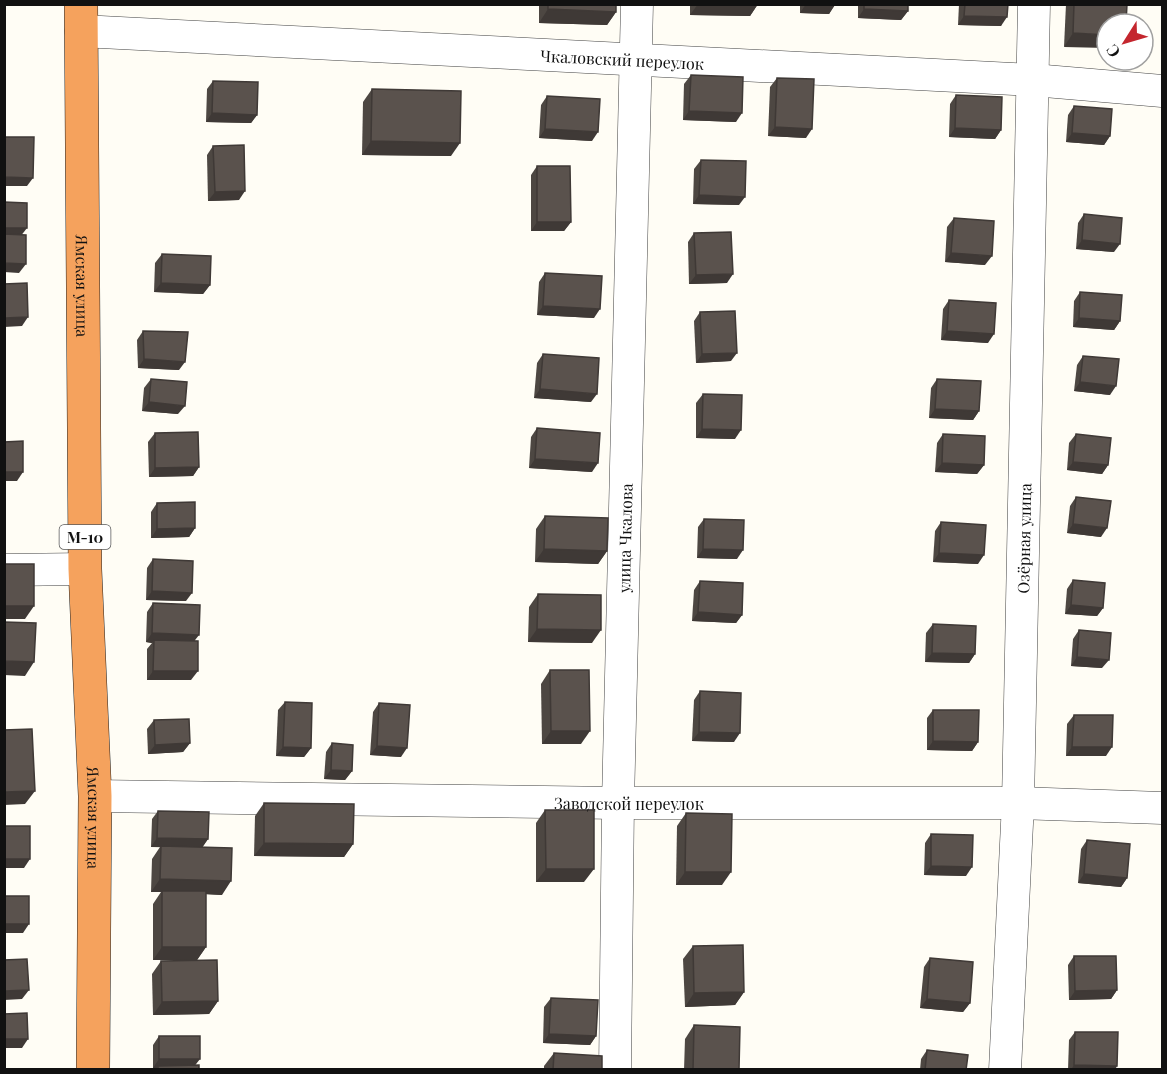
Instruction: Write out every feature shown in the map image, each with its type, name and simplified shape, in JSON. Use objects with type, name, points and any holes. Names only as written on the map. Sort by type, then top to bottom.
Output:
[{"type":"highway","name":"Ямская улица","points":[[81,18],[85,569],[95,796],[93,1070]]},
{"type":"street","name":"улица Чкалова","points":[[615,1070],[618,803],[637,4]]},
{"type":"street","name":"Озёрная улица","points":[[1005,1070],[1018,804],[1034,4]]},
{"type":"street","name":"Чкаловский переулок","points":[[81,18],[636,58],[1033,80],[1162,91]]},
{"type":"street","points":[[4,570],[85,569]]},
{"type":"street","name":"Заводской переулок","points":[[95,796],[618,803],[1018,804],[1162,808]]},
{"type":"building","points":[[548,4],[616,4],[616,12],[548,9]]},
{"type":"building","points":[[864,4],[908,4],[908,11],[864,9]]},
{"type":"building","points":[[965,4],[1008,4],[1007,17],[964,16]]},
{"type":"building","points":[[1074,4],[1127,4],[1127,12],[1095,12],[1095,34],[1073,33]]},
{"type":"building","points":[[691,75],[743,77],[742,113],[689,111]]},
{"type":"building","points":[[777,78],[814,79],[812,129],[775,127]]},
{"type":"building","points":[[213,81],[258,82],[257,115],[212,113]]},
{"type":"building","points":[[372,89],[461,91],[460,143],[371,141]]},
{"type":"building","points":[[956,95],[1002,97],[1001,130],[955,128]]},
{"type":"building","points":[[547,96],[600,99],[598,132],[545,129]]},
{"type":"building","points":[[1074,106],[1112,109],[1110,136],[1072,133]]},
{"type":"building","points":[[4,137],[34,137],[33,178],[4,177]]},
{"type":"building","points":[[244,145],[245,191],[215,192],[213,146]]},
{"type":"building","points":[[701,160],[746,161],[745,197],[699,195]]},
{"type":"building","points":[[537,166],[570,166],[571,222],[537,222]]},
{"type":"building","points":[[4,202],[27,203],[27,228],[4,228]]},
{"type":"building","points":[[1084,214],[1122,218],[1120,244],[1082,240]]},
{"type":"building","points":[[954,218],[994,221],[992,256],[951,253]]},
{"type":"building","points":[[731,232],[733,274],[696,275],[694,233]]},
{"type":"building","points":[[4,234],[26,235],[26,264],[4,263]]},
{"type":"building","points":[[162,254],[211,256],[210,285],[161,283]]},
{"type":"building","points":[[545,273],[602,276],[600,309],[543,306]]},
{"type":"building","points":[[27,283],[28,317],[4,318],[4,284]]},
{"type":"building","points":[[1080,292],[1122,295],[1120,321],[1079,318]]},
{"type":"building","points":[[949,300],[996,303],[994,334],[947,331]]},
{"type":"building","points":[[735,311],[737,353],[702,354],[700,312]]},
{"type":"building","points":[[143,331],[188,332],[185,362],[144,359]]},
{"type":"building","points":[[543,354],[599,358],[597,394],[540,389]]},
{"type":"building","points":[[1083,356],[1119,359],[1116,386],[1080,382]]},
{"type":"building","points":[[151,379],[187,382],[185,406],[149,402]]},
{"type":"building","points":[[937,379],[981,381],[979,411],[935,409]]},
{"type":"building","points":[[703,394],[742,395],[741,430],[702,429]]},
{"type":"building","points":[[537,428],[600,433],[598,463],[535,459]]},
{"type":"building","points":[[198,432],[199,467],[155,468],[155,433]]},
{"type":"building","points":[[943,434],[985,436],[984,465],[942,463]]},
{"type":"building","points":[[1076,434],[1111,438],[1108,465],[1073,462]]},
{"type":"building","points":[[23,441],[23,472],[4,472],[4,442]]},
{"type":"building","points":[[1076,497],[1111,501],[1107,528],[1073,524]]},
{"type":"building","points":[[195,502],[195,528],[157,529],[157,503]]},
{"type":"building","points":[[545,516],[608,518],[607,551],[544,549]]},
{"type":"building","points":[[704,519],[744,520],[743,550],[703,549]]},
{"type":"building","points":[[941,522],[986,525],[984,555],[939,553]]},
{"type":"building","points":[[153,559],[193,561],[192,593],[152,591]]},
{"type":"building","points":[[4,564],[34,564],[34,606],[4,606]]},
{"type":"building","points":[[1073,580],[1105,583],[1103,608],[1071,605]]},
{"type":"building","points":[[700,581],[743,583],[742,615],[698,612]]},
{"type":"building","points":[[538,594],[601,595],[601,630],[537,629]]},
{"type":"building","points":[[153,603],[200,605],[199,635],[152,633]]},
{"type":"building","points":[[4,622],[36,623],[34,662],[4,661]]},
{"type":"building","points":[[933,624],[976,626],[975,654],[932,653]]},
{"type":"building","points":[[1079,630],[1111,633],[1109,660],[1077,657]]},
{"type":"building","points":[[154,640],[198,641],[198,671],[153,671]]},
{"type":"building","points":[[550,670],[589,670],[590,731],[551,731]]},
{"type":"building","points":[[700,691],[741,693],[740,733],[699,732]]},
{"type":"building","points":[[285,702],[312,703],[311,748],[283,747]]},
{"type":"building","points":[[379,703],[410,705],[407,748],[377,746]]},
{"type":"building","points":[[933,710],[979,710],[978,742],[933,741]]},
{"type":"building","points":[[1074,715],[1113,715],[1112,747],[1072,747]]},
{"type":"building","points":[[189,719],[190,743],[155,745],[154,720]]},
{"type":"building","points":[[32,729],[35,791],[4,792],[4,730]]},
{"type":"building","points":[[332,743],[353,745],[352,771],[331,770]]},
{"type":"building","points":[[264,803],[354,804],[353,844],[264,843]]},
{"type":"building","points":[[545,810],[594,810],[594,869],[546,869]]},
{"type":"building","points":[[158,811],[209,812],[208,839],[157,838]]},
{"type":"building","points":[[686,813],[732,814],[731,872],[685,872]]},
{"type":"building","points":[[4,826],[30,826],[30,859],[4,859]]},
{"type":"building","points":[[931,834],[973,835],[972,867],[931,866]]},
{"type":"building","points":[[1087,840],[1130,844],[1127,878],[1084,874]]},
{"type":"building","points":[[161,846],[232,848],[231,881],[160,879]]},
{"type":"building","points":[[162,891],[206,891],[206,947],[162,947]]},
{"type":"building","points":[[4,896],[29,896],[29,924],[4,924]]},
{"type":"building","points":[[743,945],[744,992],[694,993],[693,946]]},
{"type":"building","points":[[1074,956],[1116,956],[1117,990],[1075,991]]},
{"type":"building","points":[[930,958],[973,962],[970,1003],[927,999]]},
{"type":"building","points":[[27,959],[29,990],[4,991],[4,960]]},
{"type":"building","points":[[217,960],[218,1001],[162,1002],[161,961]]},
{"type":"building","points":[[551,998],[598,1000],[596,1036],[549,1034]]},
{"type":"building","points":[[27,1013],[28,1039],[4,1039],[4,1014]]},
{"type":"building","points":[[694,1025],[740,1027],[739,1070],[693,1070]]},
{"type":"building","points":[[1075,1032],[1118,1032],[1117,1066],[1074,1065]]},
{"type":"building","points":[[159,1036],[200,1036],[200,1059],[159,1059]]},
{"type":"building","points":[[927,1050],[968,1055],[966,1070],[925,1070]]},
{"type":"building","points":[[554,1053],[602,1056],[602,1070],[553,1070]]},
{"type":"building","points":[[199,1065],[199,1070],[158,1070],[158,1066]]}]
